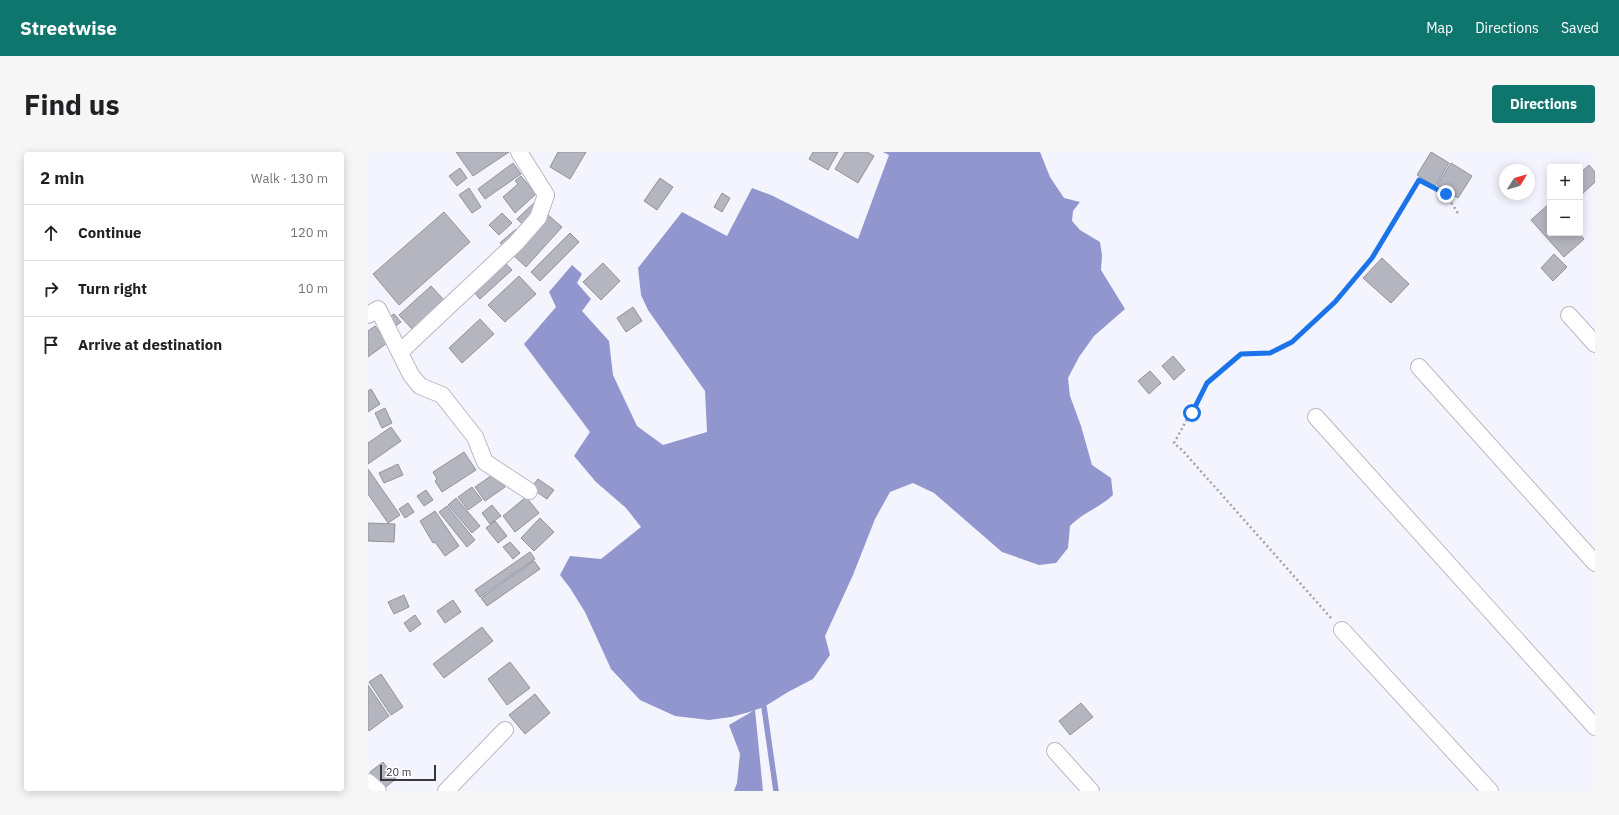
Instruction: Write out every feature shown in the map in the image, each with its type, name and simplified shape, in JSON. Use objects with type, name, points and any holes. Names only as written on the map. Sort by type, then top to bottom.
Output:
[{"type":"street","points":[[400,352],[516,243],[538,218],[546,196],[519,152]]},
{"type":"street","points":[[368,315],[378,309],[411,375],[420,386],[442,396],[475,437],[485,462],[529,491]]},
{"type":"street","points":[[1570,315],[1595,344]]},
{"type":"street","points":[[1419,367],[1595,563]]},
{"type":"street","points":[[1316,417],[1595,728]]},
{"type":"street","points":[[1342,630],[1490,791]]},
{"type":"street","points":[[446,791],[505,730]]},
{"type":"street","points":[[1055,752],[1091,791]]},
{"type":"street","points":[[368,782],[378,791]]},
{"type":"path","points":[[1342,630],[1184,451],[1174,443],[1207,383],[1241,354],[1270,353],[1292,342],[1335,302],[1372,258],[1419,180],[1446,194],[1459,215]]},
{"type":"water","points":[[883,152],[1040,152],[1050,177],[1064,198],[1080,202],[1073,211],[1072,221],[1080,230],[1100,242],[1102,255],[1101,270],[1125,309],[1094,336],[1079,357],[1068,378],[1070,396],[1081,426],[1092,465],[1111,478],[1113,495],[1070,526],[1068,548],[1056,563],[1039,565],[1002,552],[934,493],[913,483],[890,492],[875,519],[853,575],[825,636],[830,655],[813,679],[764,707],[755,710],[763,791],[734,791],[737,783],[740,754],[729,725],[753,711],[731,717],[709,720],[675,716],[640,700],[611,669],[585,612],[560,575],[570,556],[601,559],[641,527],[626,508],[596,482],[574,456],[590,432],[524,344],[556,307],[549,292],[572,265],[582,274],[577,283],[591,299],[582,311],[609,341],[613,375],[637,426],[663,445],[707,432],[705,391],[648,310],[641,295],[638,268],[682,212],[727,236],[752,188],[771,195],[858,239],[889,155]]},
{"type":"building","points":[[456,152],[509,152],[473,176]]},
{"type":"building","points":[[558,152],[586,152],[570,179],[550,167]]},
{"type":"building","points":[[813,152],[838,152],[828,170],[809,159]]},
{"type":"building","points":[[845,152],[867,152],[874,156],[858,183],[835,169]]},
{"type":"building","points":[[1431,152],[1449,163],[1435,186],[1417,175]]},
{"type":"building","points":[[513,163],[521,174],[485,199],[478,189]]},
{"type":"building","points":[[1451,163],[1472,176],[1458,198],[1437,185]]},
{"type":"building","points":[[1589,165],[1595,172],[1595,182],[1583,193],[1583,170]]},
{"type":"building","points":[[460,168],[467,178],[457,186],[449,176]]},
{"type":"building","points":[[521,176],[536,194],[515,213],[503,197],[518,184],[515,181]]},
{"type":"building","points":[[660,178],[673,187],[657,210],[644,201]]},
{"type":"building","points":[[469,188],[481,207],[472,213],[459,195]]},
{"type":"building","points":[[722,193],[730,198],[722,212],[714,207]]},
{"type":"building","points":[[539,198],[543,203],[522,224],[517,219]]},
{"type":"building","points":[[1547,206],[1547,236],[1582,236],[1584,239],[1564,257],[1531,220]]},
{"type":"building","points":[[444,212],[470,242],[399,305],[373,274]]},
{"type":"building","points":[[502,213],[512,223],[499,235],[489,225]]},
{"type":"building","points":[[547,214],[562,227],[526,267],[512,254]]},
{"type":"building","points":[[516,229],[521,235],[506,248],[500,243]]},
{"type":"building","points":[[570,233],[579,242],[540,281],[531,272]]},
{"type":"building","points":[[495,252],[512,270],[480,299],[464,281]]},
{"type":"building","points":[[1554,254],[1567,267],[1553,281],[1541,268]]},
{"type":"building","points":[[1382,258],[1409,284],[1391,303],[1363,278]]},
{"type":"building","points":[[603,263],[620,281],[601,300],[583,282]]},
{"type":"building","points":[[519,276],[536,294],[505,322],[488,305]]},
{"type":"building","points":[[431,286],[445,301],[413,330],[399,315]]},
{"type":"building","points":[[633,307],[642,321],[626,332],[617,318]]},
{"type":"building","points":[[394,314],[401,322],[391,329],[385,320]]},
{"type":"building","points":[[480,319],[494,334],[462,363],[449,348]]},
{"type":"building","points":[[375,326],[387,343],[368,357],[368,331]]},
{"type":"building","points":[[1173,356],[1185,370],[1174,380],[1162,366]]},
{"type":"building","points":[[1150,371],[1161,383],[1149,394],[1138,381]]},
{"type":"building","points":[[371,389],[380,404],[368,412],[368,391]]},
{"type":"building","points":[[385,408],[392,423],[382,428],[375,413]]},
{"type":"building","points":[[391,427],[401,441],[368,464],[368,443]]},
{"type":"building","points":[[464,452],[476,470],[442,492],[435,481],[437,479],[433,472]]},
{"type":"building","points":[[398,464],[403,475],[384,483],[379,473]]},
{"type":"building","points":[[368,469],[400,515],[388,523],[368,494]]},
{"type":"building","points":[[495,473],[505,487],[485,501],[475,487]]},
{"type":"building","points":[[538,479],[554,490],[547,499],[531,488]]},
{"type":"building","points":[[472,487],[482,500],[468,510],[458,497]]},
{"type":"building","points":[[426,490],[433,500],[424,506],[417,496]]},
{"type":"building","points":[[526,497],[539,513],[515,532],[503,516]]},
{"type":"building","points":[[456,498],[480,526],[472,533],[448,505]]},
{"type":"building","points":[[408,503],[414,512],[405,518],[399,509]]},
{"type":"building","points":[[492,505],[501,516],[490,524],[482,513]]},
{"type":"building","points":[[447,506],[475,540],[467,547],[439,512]]},
{"type":"building","points":[[435,511],[459,546],[445,556],[435,542],[433,543],[420,521]]},
{"type":"building","points":[[540,518],[554,532],[534,551],[521,538]]},
{"type":"building","points":[[495,521],[507,536],[498,543],[486,528]]},
{"type":"building","points":[[368,523],[395,524],[394,542],[368,541]]},
{"type":"building","points":[[510,542],[520,553],[513,559],[503,547]]},
{"type":"building","points":[[530,552],[535,559],[480,597],[475,590]]},
{"type":"building","points":[[534,561],[540,569],[487,606],[481,598]]},
{"type":"building","points":[[404,595],[409,607],[394,614],[388,602]]},
{"type":"building","points":[[453,600],[461,612],[445,623],[437,611]]},
{"type":"building","points":[[415,615],[421,624],[410,632],[404,623]]},
{"type":"building","points":[[482,627],[493,641],[444,678],[433,664]]},
{"type":"building","points":[[510,662],[530,688],[507,705],[488,679]]},
{"type":"building","points":[[381,674],[403,707],[391,715],[369,682]]},
{"type":"building","points":[[368,685],[389,716],[369,731],[368,729]]},
{"type":"building","points":[[535,694],[550,713],[525,734],[509,715]]},
{"type":"building","points":[[1081,703],[1093,717],[1070,735],[1059,721]]},
{"type":"building","points":[[383,762],[396,779],[383,789],[370,772]]},
{"type":"waterway","points":[[764,707],[776,791]]},
{"type":"route","points":[[1192,413],[1207,383],[1241,354],[1270,353],[1292,342],[1335,302],[1372,258],[1419,180],[1446,194]]}]
